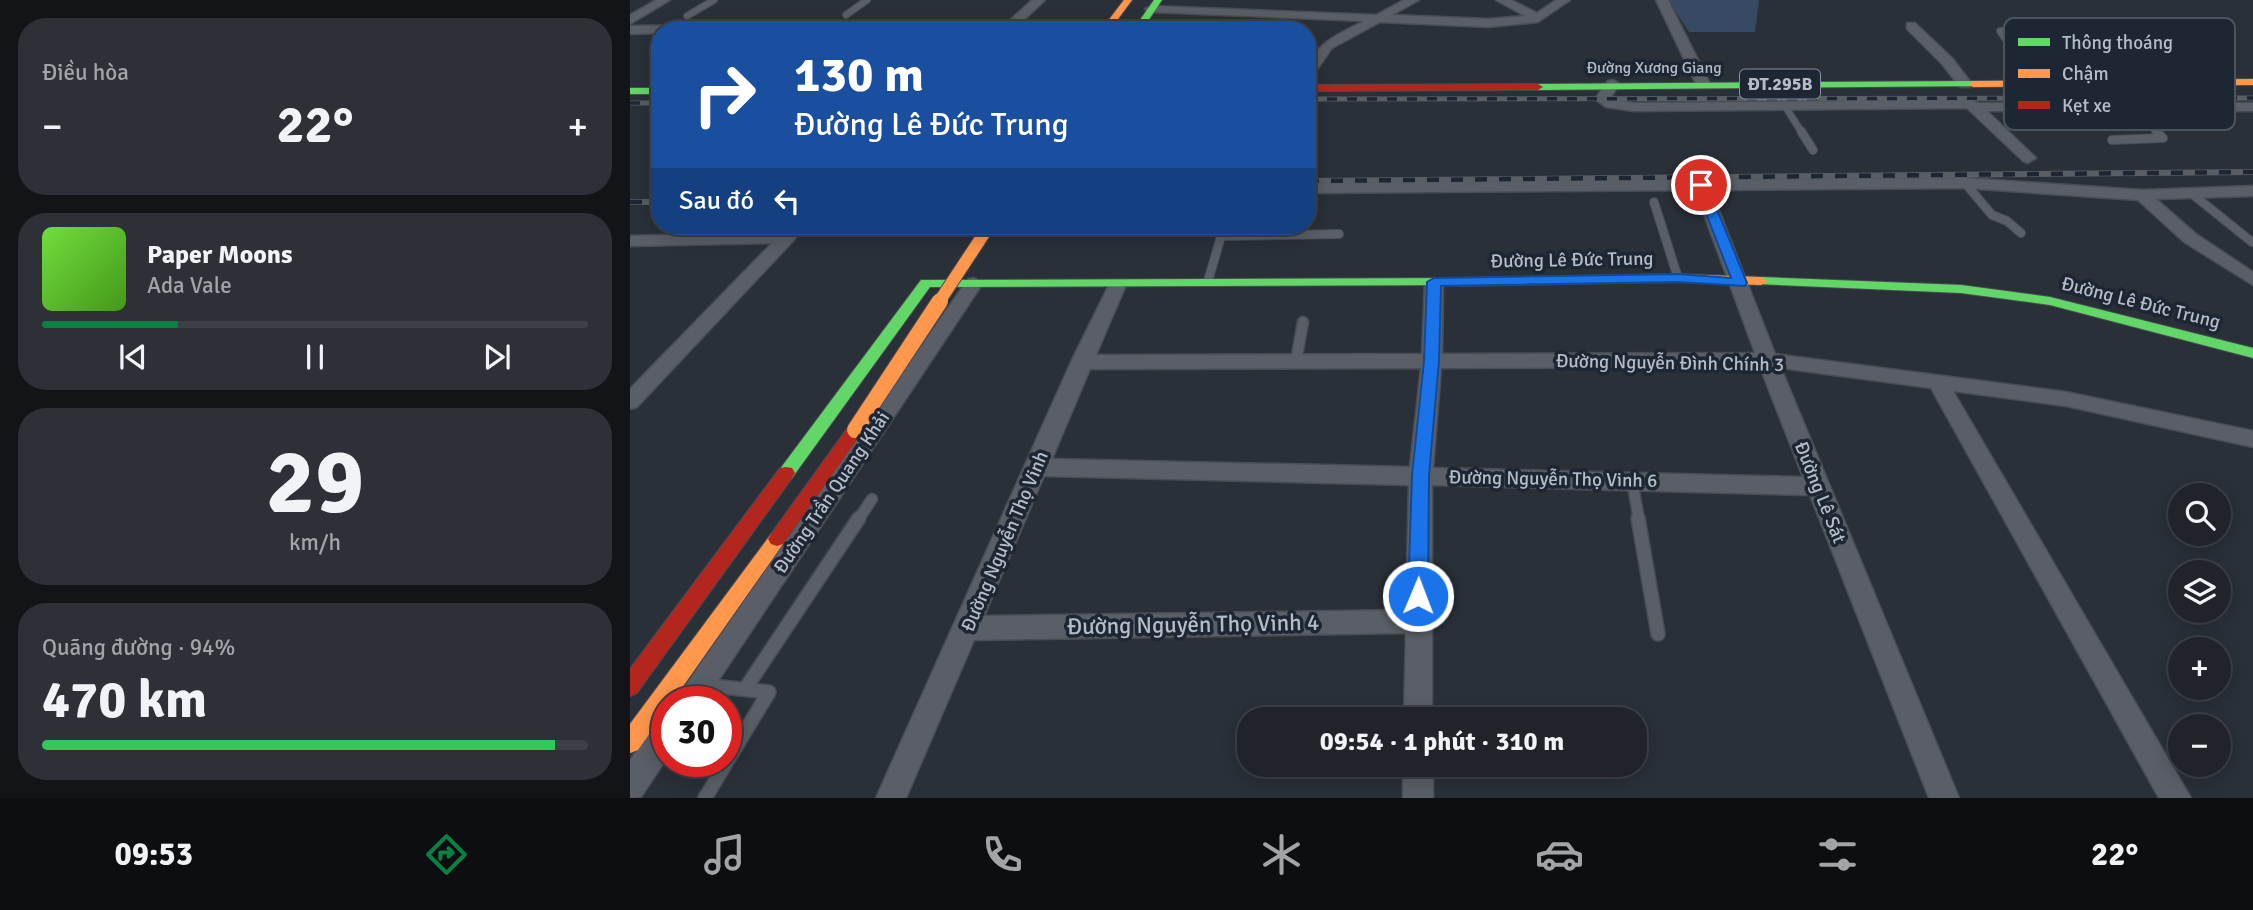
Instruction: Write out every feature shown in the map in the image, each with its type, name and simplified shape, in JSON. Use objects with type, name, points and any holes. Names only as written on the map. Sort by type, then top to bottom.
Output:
[{"type":"main road","points":[[1115,21],[1127,0]]},
{"type":"main road","points":[[1123,21],[1151,3]]},
{"type":"main road","points":[[1142,21],[1151,3]]},
{"type":"main road","name":"Đường Xương Giang","points":[[1316,88],[1613,84],[2004,84]]},
{"type":"main road","points":[[630,92],[651,91]]},
{"type":"main road","points":[[630,742],[855,430],[983,235]]},
{"type":"main road","name":"Đường Lê Đức Trung","points":[[630,686],[926,283],[1116,285],[1208,281],[1434,282],[1678,278],[1740,283],[1961,289],[2050,301],[2253,353]]},
{"type":"street","points":[[630,20],[664,0]]},
{"type":"street","points":[[1016,21],[1039,0]]},
{"type":"street","points":[[1311,16],[1316,0]]},
{"type":"street","points":[[1316,60],[1324,48],[1413,0]]},
{"type":"street","points":[[1503,0],[1538,18]]},
{"type":"street","points":[[1151,3],[1374,20],[1488,23],[1538,18],[1564,0]]},
{"type":"street","points":[[1662,0],[1703,84]]},
{"type":"street","points":[[1911,26],[1947,61],[1965,84]]},
{"type":"street","points":[[630,30],[651,30]]},
{"type":"street","points":[[1613,84],[1602,99],[1611,104],[1968,104],[1975,107],[2028,158]]},
{"type":"street","points":[[1975,107],[2004,107]]},
{"type":"street","points":[[2235,107],[2253,107]]},
{"type":"street","points":[[1316,188],[1965,183],[2142,195],[2253,191]]},
{"type":"street","name":"Đường Lê Sát","points":[[1701,185],[1767,360],[1944,798]]},
{"type":"street","points":[[2142,195],[2199,245],[2253,280]]},
{"type":"street","points":[[630,241],[787,237],[630,402]]},
{"type":"street","points":[[1418,707],[1421,475],[1432,361],[1434,282]]},
{"type":"street","name":"Đường Trần Quang Khải","points":[[699,686],[974,283]]},
{"type":"street","name":"Đường Nguyễn Thọ Vinh","points":[[891,798],[968,628],[1035,467],[1116,285]]},
{"type":"street","name":"Đường Nguyễn Đình Chính 3","points":[[1081,362],[1767,360],[1937,380],[2066,399],[2253,439]]},
{"type":"street","points":[[1937,380],[2176,798]]},
{"type":"street","name":"Đường Nguyễn Thọ Vinh 6","points":[[1035,467],[1819,486]]},
{"type":"street","name":"Đường Nguyễn Thọ Vinh 4","points":[[968,628],[1417,621]]},
{"type":"street","points":[[630,786],[651,756]]},
{"type":"street","points":[[1418,777],[1418,798]]},
{"type":"lane","points":[[687,16],[714,0]]},
{"type":"lane","points":[[846,15],[867,0]]},
{"type":"lane","points":[[1784,106],[1812,150]]},
{"type":"lane","points":[[2112,140],[2163,138],[2154,130]]},
{"type":"lane","points":[[1965,183],[1992,215],[2007,221],[2021,233]]},
{"type":"lane","points":[[2191,193],[2252,242]]},
{"type":"lane","points":[[1654,202],[1678,278]]},
{"type":"lane","points":[[1316,233],[1339,234]]},
{"type":"lane","points":[[1208,281],[1221,235]]},
{"type":"lane","points":[[1296,361],[1303,322]]},
{"type":"lane","points":[[1632,480],[1658,634]]},
{"type":"lane","points":[[745,689],[872,499]]},
{"type":"lane","points":[[705,798],[767,700],[769,692],[742,689]]},
{"type":"water","points":[[1668,0],[1759,0],[1755,32],[1689,32]]},
{"type":"railway","points":[[1316,99],[2004,98]]},
{"type":"railway","points":[[2235,98],[2253,98]]},
{"type":"railway","points":[[630,103],[651,103]]},
{"type":"railway","points":[[1316,181],[2253,172]]},
{"type":"railway","points":[[630,202],[651,202]]},
{"type":"traffic: fast","points":[[1143,21],[1158,0]]},
{"type":"traffic: fast","points":[[1538,87],[1973,84]]},
{"type":"traffic: fast","points":[[630,91],[651,91]]},
{"type":"traffic: fast","points":[[1761,281],[1961,289],[2050,301],[2253,353]]},
{"type":"traffic: fast","points":[[786,473],[926,283],[1460,282]]},
{"type":"traffic: slow","points":[[1112,21],[1128,0]]},
{"type":"traffic: slow","points":[[2235,82],[2253,82]]},
{"type":"traffic: slow","points":[[1973,84],[2004,84]]},
{"type":"traffic: slow","points":[[855,430],[983,235]]},
{"type":"traffic: slow","points":[[1460,282],[1678,278],[1761,281]]},
{"type":"traffic: slow","points":[[630,742],[777,539]]},
{"type":"traffic: jam","points":[[1316,88],[1538,87]]},
{"type":"traffic: jam","points":[[777,539],[855,430]]},
{"type":"traffic: jam","points":[[630,686],[786,473]]},
{"type":"route","points":[[1418,596],[1421,475],[1432,361],[1434,282],[1678,278],[1740,283],[1701,185]]}]
